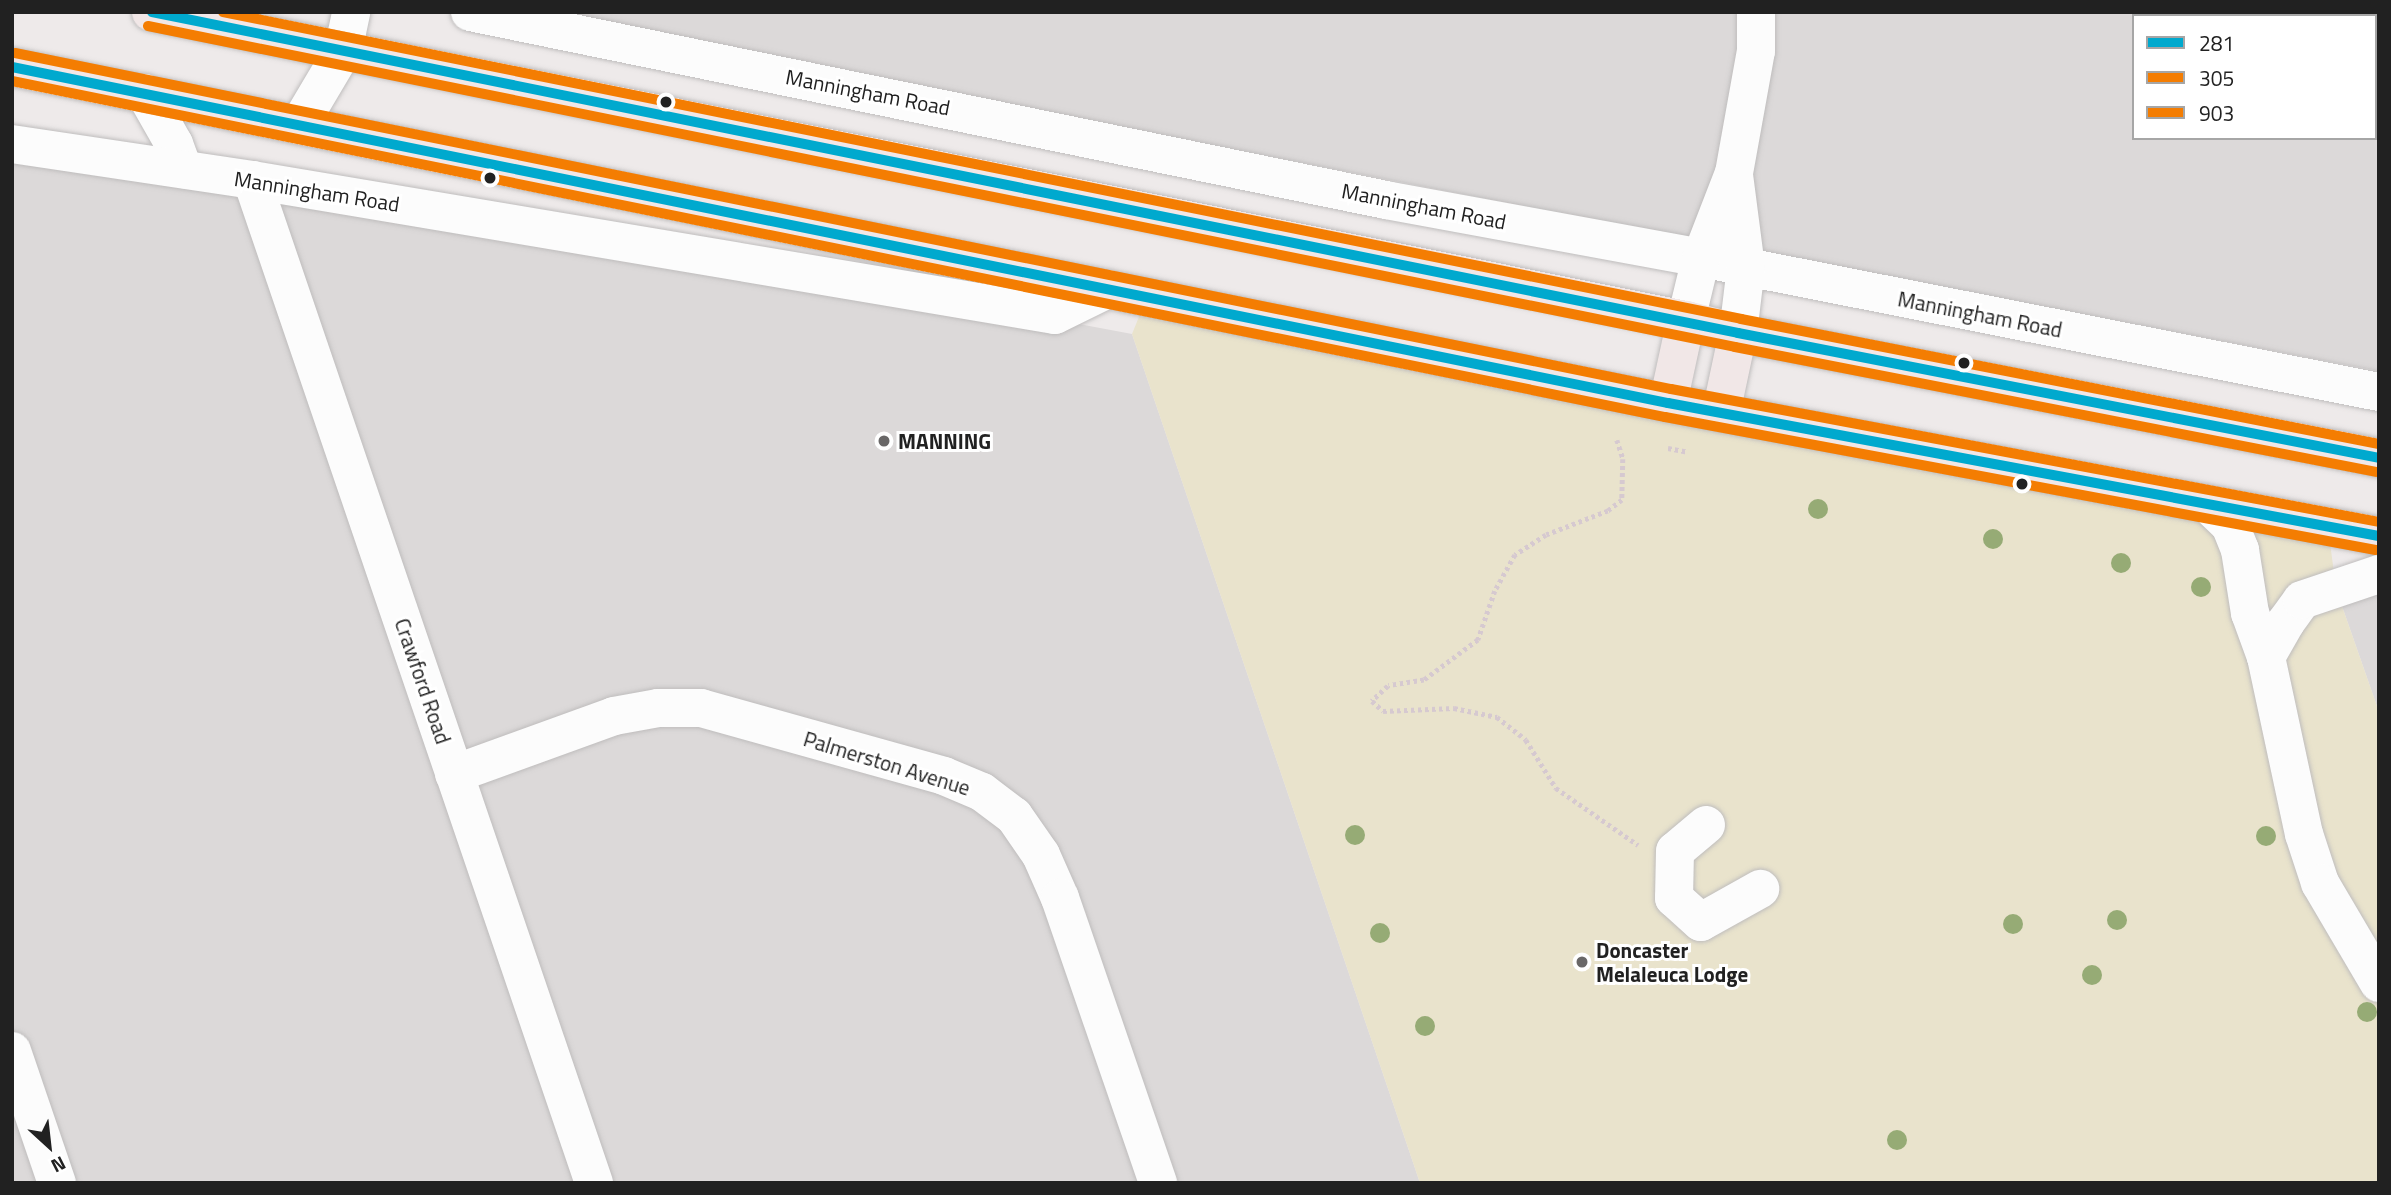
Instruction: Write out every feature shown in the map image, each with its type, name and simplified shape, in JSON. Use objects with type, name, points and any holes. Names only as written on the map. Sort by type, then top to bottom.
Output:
[{"type":"main road","points":[[151,12],[1686,320],[1738,333],[2379,458]]},
{"type":"main road","points":[[12,67],[1668,403],[2379,536]]},
{"type":"main road","points":[[1668,403],[1686,320]]},
{"type":"main road","points":[[1721,413],[1738,333]]},
{"type":"street","points":[[299,125],[343,51],[351,12]]},
{"type":"street","name":"Manningham Road","points":[[470,12],[1386,200],[1701,257],[2379,392]]},
{"type":"street","points":[[1686,320],[1701,257],[1734,173],[1756,51],[1756,12]]},
{"type":"street","points":[[12,75],[53,76]]},
{"type":"street","points":[[145,93],[174,144],[183,169]]},
{"type":"street","name":"Manningham Road","points":[[12,144],[251,180],[1055,315],[1108,289]]},
{"type":"street","points":[[1734,173],[1746,267],[1738,333]]},
{"type":"street","name":"Crawford Road","points":[[251,180],[594,1183]]},
{"type":"street","points":[[2210,506],[2230,525],[2237,539],[2250,613],[2266,657],[2304,834],[2320,883],[2379,983]]},
{"type":"street","points":[[2266,657],[2302,600],[2379,574]]},
{"type":"street","name":"Palmerston Avenue","points":[[454,774],[614,716],[658,708],[701,708],[944,776],[982,792],[1014,816],[1041,855],[1060,898],[1158,1183]]},
{"type":"street","points":[[1706,825],[1675,851],[1674,898],[1701,922],[1760,889]]},
{"type":"street","points":[[12,1051],[57,1183]]},
{"type":"path","points":[[1617,440],[1623,459],[1622,500],[1608,510],[1546,535],[1515,555],[1495,591],[1478,640],[1424,680],[1388,686],[1372,701],[1383,711],[1454,708],[1497,717],[1526,740],[1556,788],[1649,853],[1675,851]]},
{"type":"path","points":[[1668,448],[1688,452]]},
{"type":"shaded area","points":[[531,12],[2379,12],[2379,371],[1692,239]]},
{"type":"shaded area","points":[[12,125],[1132,334],[1420,1183],[12,1183]]},
{"type":"shaded area","points":[[1147,297],[2328,527],[2336,589],[2379,712],[2379,1183],[1420,1183],[1132,334]]},
{"type":"shaded area","points":[[2336,589],[2379,593],[2379,712]]},
{"type":"transit line","name":"281","points":[[152,12],[1738,333],[2379,458]]},
{"type":"transit line","name":"903","points":[[223,12],[1741,319],[2379,444]]},
{"type":"transit line","name":"305","points":[[148,26],[1735,347],[2376,472]]},
{"type":"transit line","name":"903","points":[[15,53],[1671,389],[2379,522]]},
{"type":"transit line","name":"281","points":[[12,67],[1668,403],[2379,536]]},
{"type":"transit line","name":"305","points":[[12,81],[1665,417],[2376,550]]},
{"type":"place","name":"MANNING","points":[[884,441]]},
{"type":"place","name":"Doncaster Melaleuca Lodge","points":[[1582,962]]}]
